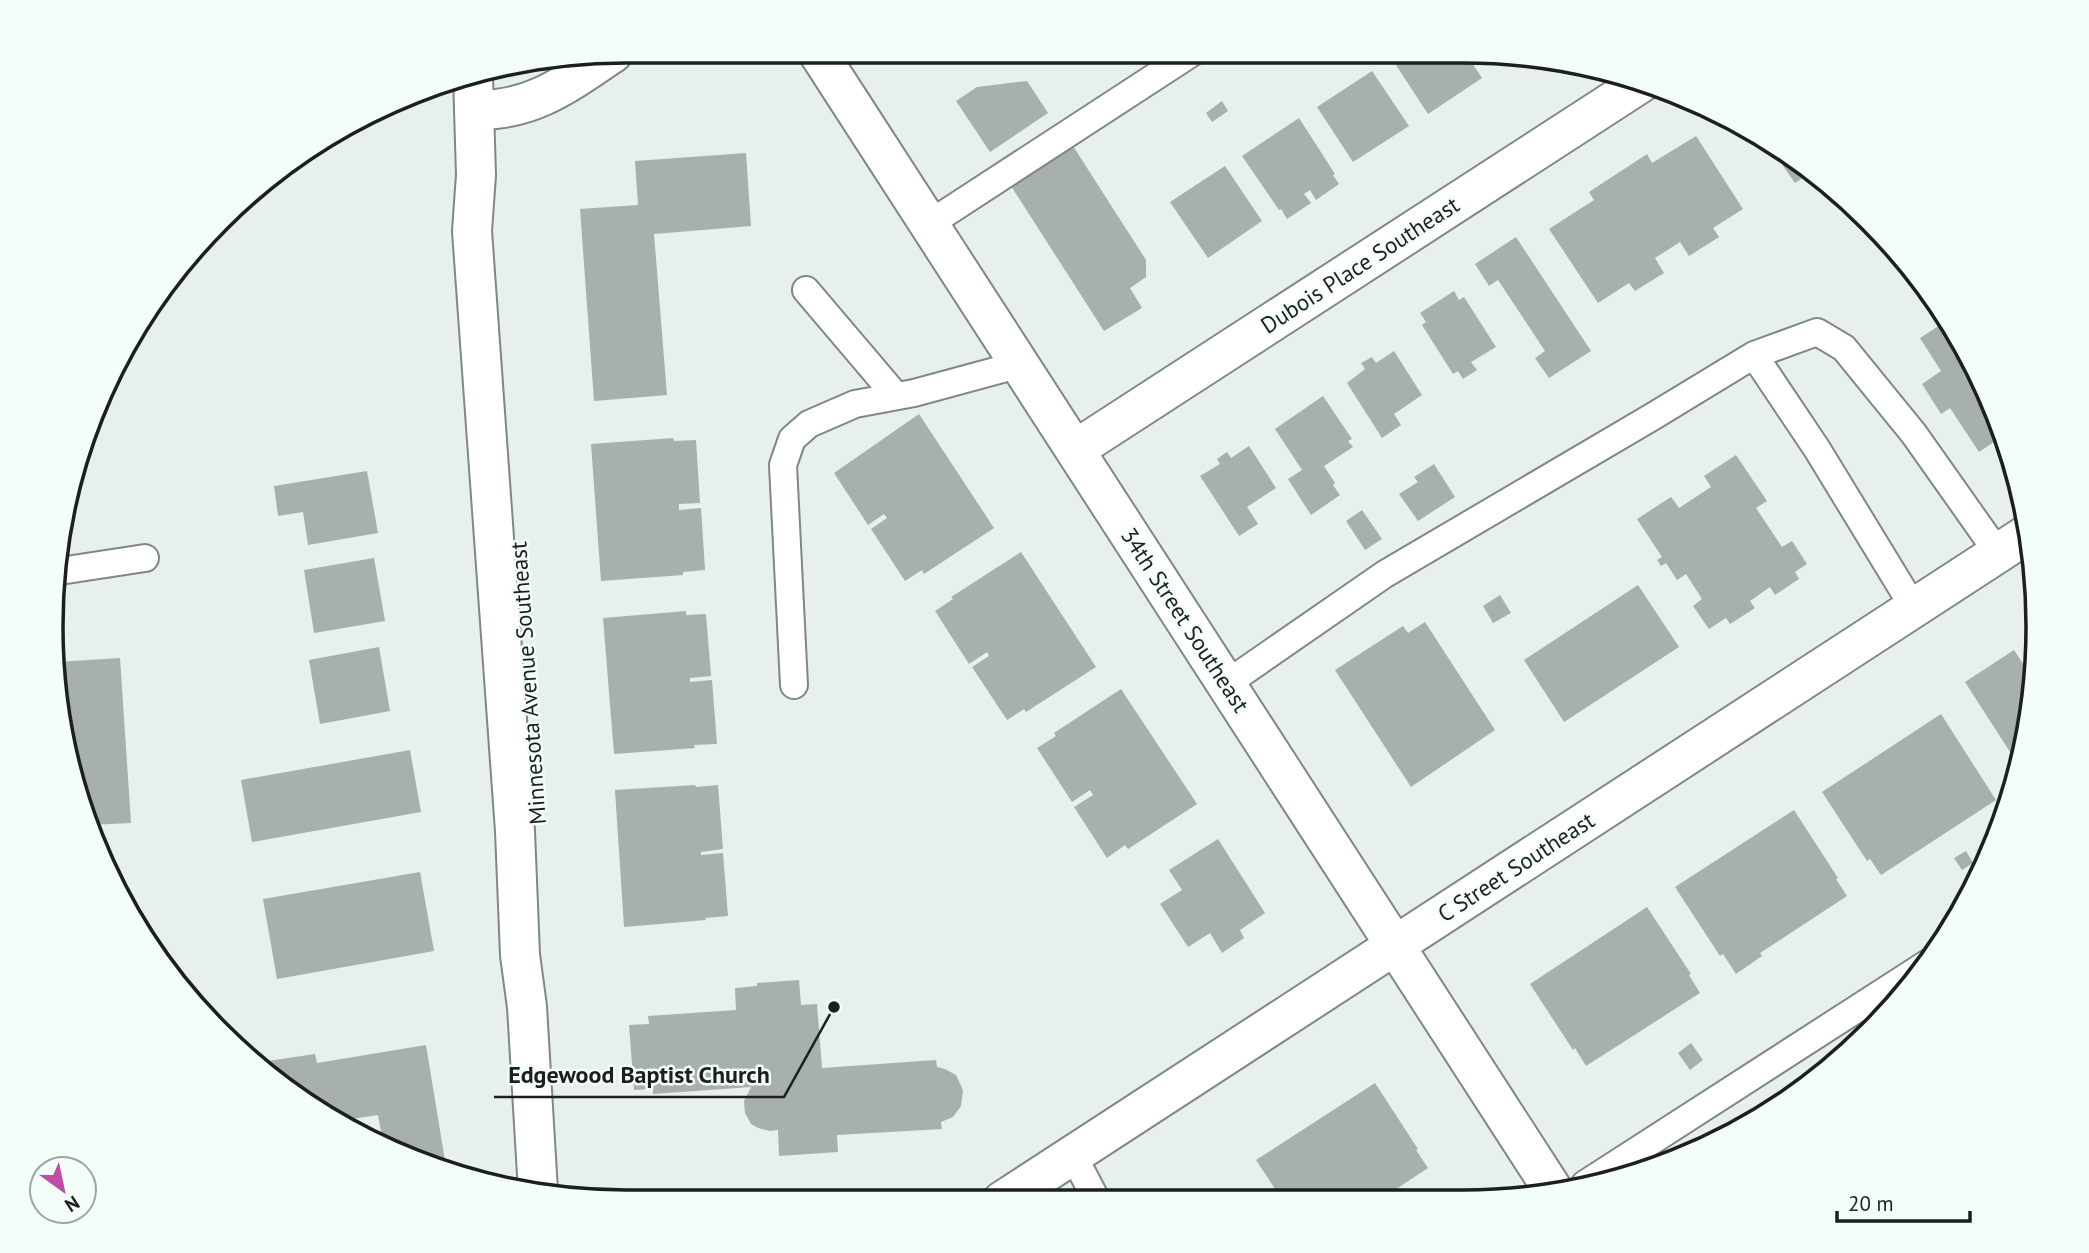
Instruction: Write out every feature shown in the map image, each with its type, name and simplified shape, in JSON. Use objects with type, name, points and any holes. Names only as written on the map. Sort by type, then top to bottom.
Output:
[{"type":"street","name":"34th Street Southeast","points":[[825,63],[1548,1183]]},
{"type":"street","points":[[474,93],[513,107],[544,97],[596,64]]},
{"type":"street","name":"Dubois Place Southeast","points":[[1076,449],[1631,89]]},
{"type":"street","name":"Minnesota Avenue Southeast","points":[[474,93],[476,175],[472,231],[537,1182]]},
{"type":"street","name":"Minnesota Avenue Southeast","points":[[476,175],[497,227],[560,1186]]},
{"type":"street","name":"C Street Southeast","points":[[1019,1190],[2014,543]]},
{"type":"lane","points":[[929,224],[1176,63]]},
{"type":"lane","points":[[806,290],[896,396]]},
{"type":"lane","points":[[1226,684],[1385,574],[1754,355],[1817,332],[1843,348],[1914,434],[2014,543]]},
{"type":"lane","points":[[1754,355],[1817,449],[1914,608]]},
{"type":"lane","points":[[794,685],[783,466],[792,439],[809,424],[855,404],[1021,364]]},
{"type":"lane","points":[[66,570],[145,558]]},
{"type":"lane","points":[[1604,1172],[1901,980]]},
{"type":"lane","points":[[1073,1155],[1091,1190]]},
{"type":"building","points":[[1395,63],[1472,63],[1482,78],[1428,114]]},
{"type":"building","points":[[1372,71],[1409,126],[1353,162],[1317,107]]},
{"type":"building","points":[[1027,81],[1048,113],[990,152],[956,101],[977,87]]},
{"type":"building","points":[[1222,101],[1228,111],[1212,122],[1206,113]]},
{"type":"building","points":[[1299,118],[1339,184],[1316,200],[1310,190],[1304,194],[1311,203],[1287,219],[1242,156]]},
{"type":"building","points":[[1696,136],[1743,209],[1713,228],[1719,237],[1689,256],[1680,242],[1655,258],[1664,273],[1635,291],[1629,283],[1598,303],[1549,229],[1594,200],[1589,192],[1647,154],[1652,163]]},
{"type":"building","points":[[1073,146],[1146,260],[1146,277],[1130,288],[1142,308],[1104,331],[1011,186]]},
{"type":"building","points":[[746,153],[751,226],[654,234],[667,395],[594,401],[580,209],[638,205],[635,161]]},
{"type":"building","points":[[1779,160],[1804,177],[1795,183]]},
{"type":"building","points":[[1225,166],[1262,221],[1208,258],[1170,202]]},
{"type":"building","points":[[1516,237],[1591,351],[1549,378],[1535,358],[1545,351],[1498,280],[1489,286],[1475,264]]},
{"type":"building","points":[[1454,291],[1459,300],[1464,297],[1496,347],[1471,362],[1477,370],[1463,379],[1458,371],[1453,374],[1422,325],[1426,322],[1420,313]]},
{"type":"building","points":[[1939,326],[1968,377],[1995,442],[1979,452],[1950,408],[1941,414],[1922,384],[1941,371],[1920,338]]},
{"type":"building","points":[[1394,351],[1422,395],[1394,414],[1401,425],[1382,438],[1347,383],[1365,369],[1361,363],[1372,357],[1376,363]]},
{"type":"building","points":[[1323,396],[1352,439],[1348,441],[1353,447],[1324,466],[1340,495],[1311,515],[1288,479],[1302,470],[1275,429]]},
{"type":"building","points":[[919,414],[994,528],[924,574],[922,570],[905,581],[871,529],[887,518],[884,514],[868,525],[834,473]]},
{"type":"building","points":[[673,438],[674,441],[696,440],[700,503],[679,504],[679,510],[701,508],[705,570],[683,572],[683,575],[601,581],[591,444]]},
{"type":"building","points":[[1249,446],[1276,488],[1247,507],[1258,524],[1239,536],[1200,476],[1220,464],[1217,459],[1227,452],[1231,458]]},
{"type":"building","points":[[1736,455],[1767,501],[1756,508],[1782,547],[1792,541],[1807,564],[1795,572],[1799,579],[1775,595],[1770,587],[1750,601],[1755,608],[1730,624],[1726,618],[1709,629],[1693,606],[1702,599],[1686,574],[1677,580],[1666,563],[1661,566],[1657,560],[1662,557],[1637,519],[1671,497],[1679,508],[1711,487],[1704,476]]},
{"type":"building","points":[[1434,464],[1455,497],[1418,521],[1399,494],[1418,482],[1414,477]]},
{"type":"building","points":[[367,471],[378,533],[308,545],[303,512],[278,516],[274,486]]},
{"type":"building","points":[[1362,510],[1382,539],[1365,550],[1346,521]]},
{"type":"building","points":[[1021,552],[1096,667],[1026,712],[1024,709],[1007,720],[972,667],[989,656],[987,652],[969,664],[935,611],[953,599],[951,597]]},
{"type":"building","points":[[374,558],[385,621],[314,633],[304,570]]},
{"type":"building","points":[[1638,585],[1679,647],[1564,722],[1524,660]]},
{"type":"building","points":[[1500,595],[1511,613],[1493,623],[1483,606]]},
{"type":"building","points":[[686,611],[686,615],[706,614],[711,676],[690,678],[690,682],[712,680],[717,744],[614,754],[603,618]]},
{"type":"building","points":[[1425,622],[1495,730],[1411,787],[1335,670],[1403,626],[1408,633]]},
{"type":"building","points":[[379,647],[390,711],[320,724],[309,660]]},
{"type":"building","points":[[2014,650],[2025,666],[2011,754],[1965,682]]},
{"type":"building","points":[[120,658],[131,823],[99,825],[82,772],[74,736],[64,662]]},
{"type":"building","points":[[1121,689],[1197,804],[1128,849],[1125,845],[1107,858],[1074,807],[1093,795],[1090,790],[1072,802],[1037,748],[1056,736],[1054,733]]},
{"type":"building","points":[[1941,714],[1996,800],[1881,875],[1870,859],[1867,861],[1822,792]]},
{"type":"building","points":[[410,750],[421,812],[252,842],[241,780]]},
{"type":"building","points":[[718,785],[723,849],[701,852],[701,855],[723,853],[728,916],[624,927],[615,790]]},
{"type":"building","points":[[1794,810],[1847,896],[1760,953],[1762,956],[1736,974],[1723,954],[1720,956],[1675,887]]},
{"type":"building","points":[[1218,839],[1265,913],[1240,930],[1244,938],[1222,953],[1210,933],[1188,947],[1160,904],[1182,890],[1169,870]]},
{"type":"building","points":[[1966,851],[1973,863],[1962,870],[1954,858]]},
{"type":"building","points":[[420,872],[434,951],[277,979],[263,899]]},
{"type":"building","points":[[1647,907],[1691,974],[1689,975],[1700,993],[1586,1066],[1530,984]]},
{"type":"building","points":[[799,980],[801,1005],[817,1004],[822,1068],[936,1060],[937,1067],[956,1075],[963,1090],[961,1106],[953,1117],[941,1122],[942,1129],[837,1135],[838,1152],[779,1156],[778,1130],[758,1128],[751,1124],[745,1113],[744,1101],[751,1087],[653,1094],[653,1089],[634,1090],[629,1025],[649,1024],[648,1016],[736,1010],[735,988],[757,986],[757,983]]},
{"type":"building","points":[[1691,1043],[1703,1060],[1690,1070],[1678,1053]]},
{"type":"building","points":[[426,1045],[445,1160],[381,1134],[378,1115],[352,1119],[345,1115],[268,1061],[315,1054],[317,1063]]},
{"type":"building","points":[[1375,1083],[1428,1168],[1395,1190],[1276,1190],[1256,1160]]},
{"type":"place","name":"Edgewood Baptist Church","points":[[834,1007]]}]
